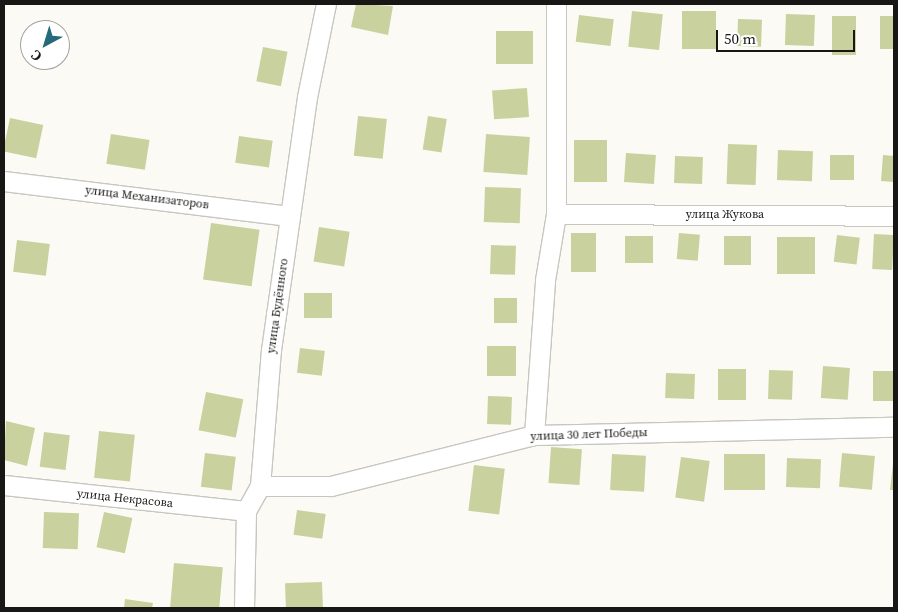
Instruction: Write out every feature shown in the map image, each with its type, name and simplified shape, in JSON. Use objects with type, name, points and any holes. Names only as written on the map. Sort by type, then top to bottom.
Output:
[{"type":"street","name":"улица Будённого","points":[[244,608],[246,511],[260,486],[271,350],[307,98],[326,4]]},
{"type":"street","points":[[534,435],[545,280],[556,214],[556,4]]},
{"type":"street","name":"улица Механизаторов","points":[[4,181],[290,216]]},
{"type":"street","name":"улица Жукова","points":[[556,214],[894,216]]},
{"type":"street","name":"улица 30 лет Победы","points":[[260,486],[331,486],[534,435],[894,427]]},
{"type":"street","name":"улица Некрасова","points":[[4,486],[246,511]]},
{"type":"building","points":[[356,4],[393,6],[388,35],[351,27]]},
{"type":"building","points":[[632,11],[663,14],[659,50],[628,47]]},
{"type":"building","points":[[682,11],[716,11],[716,49],[682,49]]},
{"type":"building","points":[[786,14],[815,15],[814,46],[785,45]]},
{"type":"building","points":[[579,15],[614,19],[610,46],[576,42]]},
{"type":"building","points":[[832,16],[856,16],[856,55],[832,55]]},
{"type":"building","points":[[880,16],[894,16],[894,49],[880,49]]},
{"type":"building","points":[[738,19],[762,20],[761,47],[737,46]]},
{"type":"building","points":[[496,31],[533,31],[533,64],[496,64]]},
{"type":"building","points":[[263,47],[288,52],[281,86],[256,81]]},
{"type":"building","points":[[527,88],[529,117],[494,119],[492,90]]},
{"type":"building","points":[[358,116],[387,119],[383,159],[354,156]]},
{"type":"building","points":[[428,116],[447,119],[441,153],[423,150]]},
{"type":"building","points":[[10,118],[43,125],[36,158],[4,151]]},
{"type":"building","points":[[111,134],[150,140],[145,170],[106,164]]},
{"type":"building","points":[[486,134],[530,137],[527,175],[483,172]]},
{"type":"building","points":[[239,136],[273,141],[269,167],[235,163]]},
{"type":"building","points":[[574,140],[607,140],[607,182],[574,182]]},
{"type":"building","points":[[728,144],[757,145],[756,185],[727,184]]},
{"type":"building","points":[[778,150],[813,151],[812,181],[777,180]]},
{"type":"building","points":[[626,153],[656,155],[654,184],[624,182]]},
{"type":"building","points":[[830,155],[854,155],[854,180],[830,180]]},
{"type":"building","points":[[883,155],[894,156],[894,182],[881,181]]},
{"type":"building","points":[[675,156],[703,157],[702,184],[674,183]]},
{"type":"building","points":[[485,187],[521,188],[520,223],[484,222]]},
{"type":"building","points":[[211,223],[260,230],[252,286],[203,279]]},
{"type":"building","points":[[319,227],[350,232],[344,266],[314,262]]},
{"type":"building","points":[[571,233],[596,233],[596,272],[571,272]]},
{"type":"building","points":[[679,233],[700,235],[698,261],[677,259]]},
{"type":"building","points":[[874,234],[894,235],[892,270],[872,269]]},
{"type":"building","points":[[837,235],[860,238],[857,265],[834,262]]},
{"type":"building","points":[[625,236],[653,236],[653,263],[625,263]]},
{"type":"building","points":[[724,236],[751,236],[751,265],[724,265]]},
{"type":"building","points":[[777,237],[815,237],[815,274],[777,274]]},
{"type":"building","points":[[17,240],[50,244],[46,276],[13,272]]},
{"type":"building","points":[[491,245],[516,246],[515,275],[490,274]]},
{"type":"building","points":[[304,293],[332,293],[332,318],[304,318]]},
{"type":"building","points":[[494,298],[517,298],[517,323],[494,323]]},
{"type":"building","points":[[487,346],[516,346],[516,376],[487,376]]},
{"type":"building","points":[[300,348],[325,351],[322,376],[297,373]]},
{"type":"building","points":[[823,366],[850,368],[848,400],[821,398]]},
{"type":"building","points":[[718,369],[746,369],[746,400],[718,400]]},
{"type":"building","points":[[769,370],[793,371],[792,400],[768,399]]},
{"type":"building","points":[[873,371],[894,371],[894,401],[873,401]]},
{"type":"building","points":[[666,373],[695,374],[694,399],[665,398]]},
{"type":"building","points":[[206,392],[243,399],[236,438],[199,430]]},
{"type":"building","points":[[488,396],[512,397],[511,425],[487,424]]},
{"type":"building","points":[[6,421],[35,428],[27,466],[4,460]]},
{"type":"building","points":[[99,431],[135,435],[130,482],[94,478]]},
{"type":"building","points":[[44,432],[70,435],[66,470],[40,467]]},
{"type":"building","points":[[551,447],[582,449],[579,485],[548,483]]},
{"type":"building","points":[[205,453],[236,457],[232,491],[201,487]]},
{"type":"building","points":[[842,453],[875,456],[872,490],[839,487]]},
{"type":"building","points":[[612,454],[646,456],[644,492],[610,490]]},
{"type":"building","points":[[724,454],[765,454],[765,490],[724,490]]},
{"type":"building","points":[[681,457],[710,461],[704,502],[675,498]]},
{"type":"building","points":[[787,458],[821,459],[820,488],[786,487]]},
{"type":"building","points":[[893,464],[894,490],[890,490]]},
{"type":"building","points":[[474,465],[505,469],[499,514],[468,511]]},
{"type":"building","points":[[297,510],[326,514],[322,539],[294,535]]},
{"type":"building","points":[[44,512],[79,513],[78,549],[43,548]]},
{"type":"building","points":[[104,512],[132,518],[125,553],[97,547]]},
{"type":"building","points":[[174,563],[223,567],[219,608],[170,608]]},
{"type":"building","points":[[322,582],[323,608],[286,608],[285,583]]},
{"type":"building","points":[[125,599],[153,603],[152,608],[124,608]]}]
